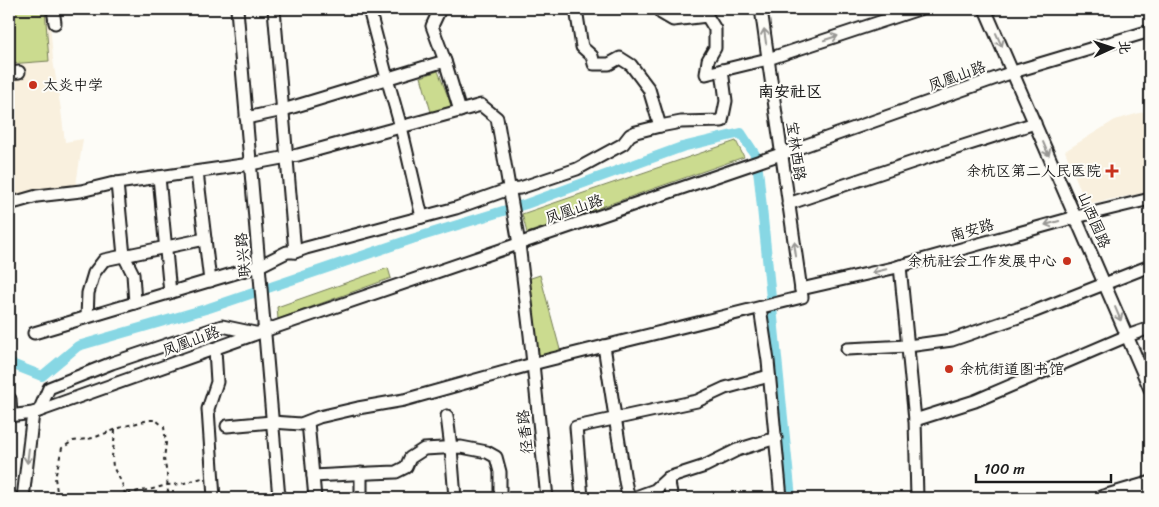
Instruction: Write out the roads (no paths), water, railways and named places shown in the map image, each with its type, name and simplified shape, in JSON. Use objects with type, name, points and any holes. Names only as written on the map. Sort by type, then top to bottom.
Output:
[{"type":"main road","points":[[1102,498],[1150,484]]},
{"type":"main road","points":[[1134,498],[1150,494]]},
{"type":"street","points":[[53,9],[55,23]]},
{"type":"street","name":"联兴路","points":[[236,9],[259,268],[262,310],[260,332],[272,422],[279,498]]},
{"type":"street","points":[[274,9],[295,252]]},
{"type":"street","points":[[369,9],[401,127],[422,217]]},
{"type":"street","points":[[9,204],[37,196],[81,191],[298,155],[460,111],[432,26],[440,9]]},
{"type":"street","points":[[576,9],[582,47],[592,56],[594,64],[609,64],[620,58],[631,65],[649,89],[660,126]]},
{"type":"street","points":[[660,9],[661,13],[673,20],[706,12],[715,29],[715,48],[708,60],[706,74],[768,59],[919,9]]},
{"type":"street","name":"宝林西路","points":[[761,9],[801,293]]},
{"type":"street","name":"山西园路","points":[[985,9],[1150,389]]},
{"type":"street","name":"凤凰山路","points":[[10,416],[36,412],[260,332],[781,154],[1013,72],[1150,31]]},
{"type":"street","points":[[246,118],[283,110],[445,61]]},
{"type":"street","points":[[34,333],[259,268],[287,252],[295,252],[510,193],[577,169],[623,144],[630,134],[681,122],[722,121],[726,102],[722,70]]},
{"type":"street","name":"径香路","points":[[460,111],[481,106],[497,118],[519,244],[547,498]]},
{"type":"street","points":[[788,204],[1035,123]]},
{"type":"street","points":[[197,172],[210,281]]},
{"type":"street","points":[[159,177],[170,293]]},
{"type":"street","points":[[117,184],[124,256],[133,274],[135,303]]},
{"type":"street","name":"南安路","points":[[227,426],[272,422],[301,424],[319,417],[404,400],[533,364],[779,303],[801,293],[1076,217],[1150,199]]},
{"type":"street","points":[[87,317],[88,293],[94,274],[104,260],[204,240]]},
{"type":"street","points":[[900,266],[915,420],[917,498]]},
{"type":"street","points":[[847,349],[908,346],[952,340],[1033,312],[1150,266]]},
{"type":"street","points":[[762,307],[781,498]]},
{"type":"street","points":[[22,498],[36,412],[49,388],[112,363],[222,326],[260,332]]},
{"type":"street","points":[[915,420],[975,401],[1150,328]]},
{"type":"street","points":[[604,346],[628,495],[632,498],[655,490],[668,478],[705,466],[737,450],[776,438]]},
{"type":"street","points":[[214,498],[208,408],[217,382],[215,349]]},
{"type":"street","points":[[582,498],[576,427],[696,401],[725,388],[769,376]]},
{"type":"street","points":[[9,398],[10,416]]},
{"type":"street","points":[[215,410],[220,498]]},
{"type":"street","points":[[448,416],[455,498]]},
{"type":"street","points":[[308,422],[315,498]]},
{"type":"street","points":[[313,476],[396,472],[406,468],[410,458],[424,449],[461,447],[487,452],[496,457],[500,472],[500,498]]},
{"type":"street","points":[[361,473],[361,498]]},
{"type":"street","points":[[668,478],[672,498]]},
{"type":"waterway","points":[[9,363],[42,376],[78,346],[209,308],[412,239],[526,204],[682,147],[741,133],[756,156],[791,498]]},
{"type":"place","name":"太炎中学","points":[[33,85]]},
{"type":"place","name":"余杭区第二人民医院","points":[[1112,171]]},
{"type":"place","name":"余杭社会工作发展中心","points":[[1067,261]]},
{"type":"place","name":"余杭街道图书馆","points":[[949,369]]},
{"type":"district","name":"南安社区","points":[[790,91]]}]
